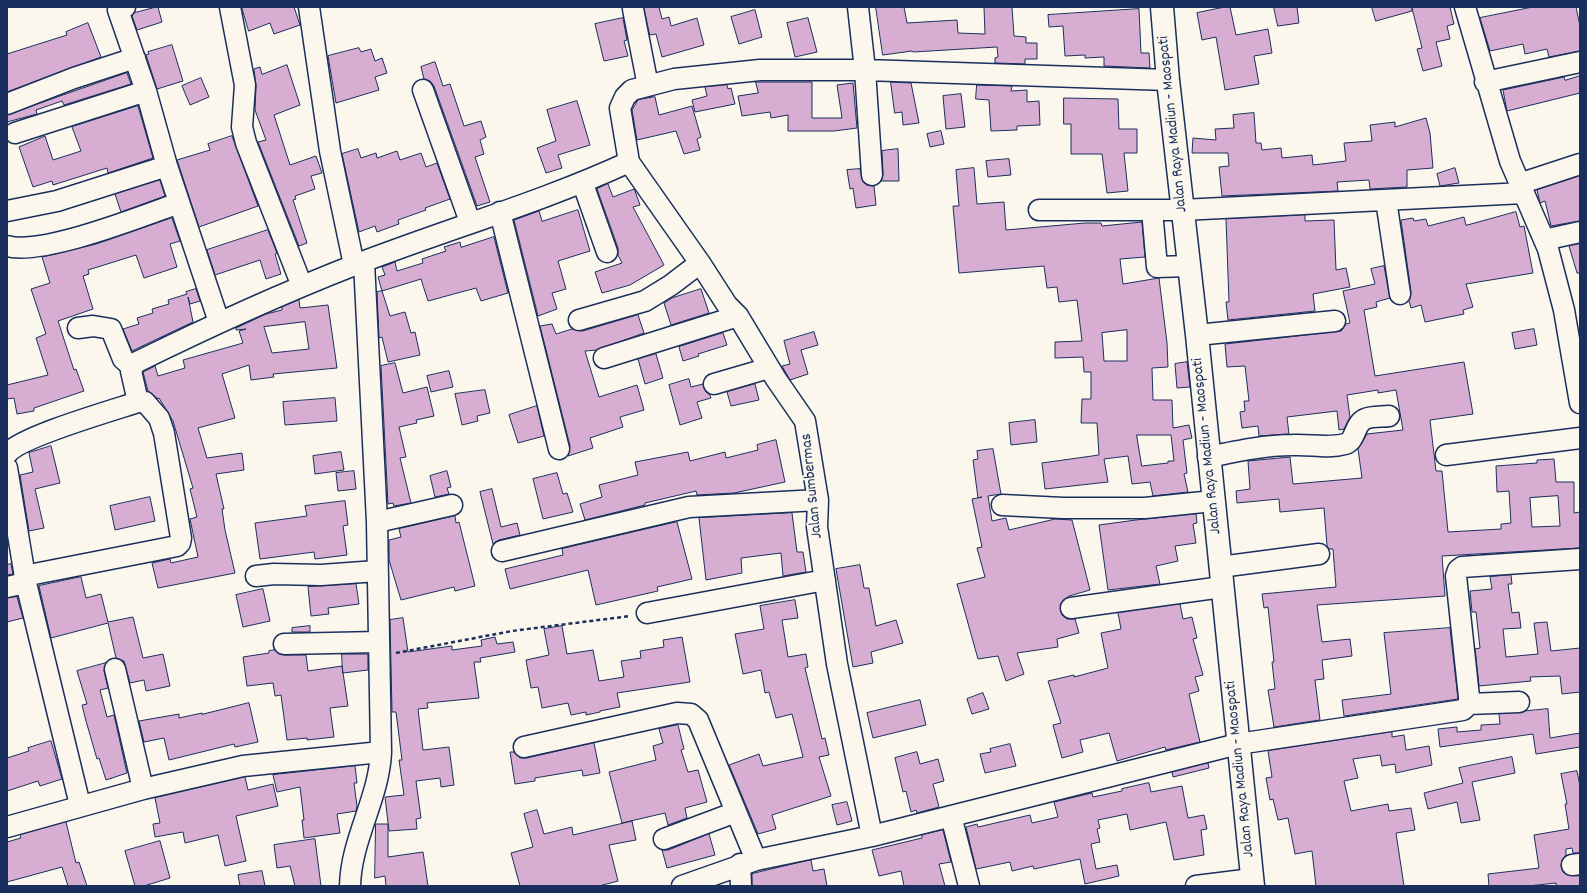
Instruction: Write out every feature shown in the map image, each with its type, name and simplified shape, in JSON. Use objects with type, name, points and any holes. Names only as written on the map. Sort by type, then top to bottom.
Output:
[{"type":"highway","name":"Jalan Raya Madiun - Maospati","points":[[1162,7],[1168,80],[1197,335],[1208,456],[1253,882]]},
{"type":"street","points":[[125,7],[118,10],[146,91],[166,166],[219,322]]},
{"type":"street","points":[[230,7],[245,85],[242,127],[246,143],[302,286]]},
{"type":"street","points":[[309,7],[330,151],[359,263],[377,522],[380,772],[353,855],[350,886]]},
{"type":"street","points":[[858,7],[865,70],[872,175]]},
{"type":"street","points":[[1465,7],[1485,82],[1510,161],[1544,240],[1564,310],[1580,403]]},
{"type":"street","points":[[633,9],[648,86]]},
{"type":"street","points":[[7,104],[74,78],[135,58]]},
{"type":"street","points":[[1485,82],[1580,62]]},
{"type":"street","points":[[132,367],[135,363],[219,322],[302,286],[359,263],[470,222],[583,184],[629,162],[620,108],[625,97],[632,90],[674,79],[760,70],[865,70],[1168,80]]},
{"type":"street","points":[[422,90],[470,222]]},
{"type":"street","points":[[14,134],[146,91]]},
{"type":"street","name":"Jalan Sumbermas","points":[[629,162],[700,263],[727,305],[738,316],[769,368],[806,421],[818,500],[817,527],[836,664],[872,836]]},
{"type":"street","points":[[1039,210],[1182,210],[1386,200],[1522,188],[1580,164]]},
{"type":"street","points":[[7,212],[57,201],[166,166]]},
{"type":"street","points":[[583,184],[607,252]]},
{"type":"street","points":[[1386,200],[1400,294]]},
{"type":"street","points":[[7,246],[15,248],[62,240],[105,228],[179,203]]},
{"type":"street","points":[[1152,210],[1157,267],[1189,266]]},
{"type":"street","points":[[500,212],[559,449]]},
{"type":"street","points":[[1544,240],[1580,232]]},
{"type":"street","points":[[578,320],[645,300],[671,286],[700,263]]},
{"type":"street","points":[[604,358],[738,316]]},
{"type":"street","points":[[1197,335],[1335,321]]},
{"type":"street","points":[[78,328],[93,326],[111,329],[123,360],[132,367],[138,402]]},
{"type":"street","points":[[714,384],[769,368]]},
{"type":"street","points":[[7,454],[12,447],[39,436],[138,402],[145,402],[159,418],[164,433],[181,538],[180,543],[176,546],[19,582]]},
{"type":"street","points":[[1208,456],[1255,448],[1294,445],[1328,448],[1347,444],[1353,437],[1356,427],[1365,419],[1389,416]]},
{"type":"street","points":[[7,437],[39,436]]},
{"type":"street","points":[[1446,455],[1580,438]]},
{"type":"street","points":[[8,479],[19,582],[80,805]]},
{"type":"street","points":[[502,551],[689,507],[818,500]]},
{"type":"street","points":[[1002,505],[1063,508],[1145,508],[1213,501]]},
{"type":"street","points":[[377,522],[452,505]]},
{"type":"street","points":[[1070,608],[1221,577],[1319,554]]},
{"type":"street","points":[[1469,704],[1456,576],[1458,570],[1462,567],[1580,559]]},
{"type":"street","points":[[256,576],[274,574],[321,575],[377,570]]},
{"type":"street","points":[[647,613],[825,580]]},
{"type":"street","points":[[284,644],[378,649]]},
{"type":"street","points":[[115,669],[143,789]]},
{"type":"street","points":[[682,886],[748,862],[872,836],[1238,744],[1456,712],[1463,710],[1469,704],[1519,702]]},
{"type":"street","points":[[524,747],[677,713],[691,714],[698,720],[736,812],[748,862],[741,886]]},
{"type":"street","points":[[7,827],[80,805],[243,766],[380,752]]},
{"type":"street","points":[[664,839],[736,812]]},
{"type":"street","points":[[951,816],[969,886]]},
{"type":"street","points":[[1196,886],[1253,882]]},
{"type":"path","points":[[378,649],[647,613]]},
{"type":"building","points":[[158,7],[162,22],[137,30],[132,16],[134,13]]},
{"type":"building","points":[[242,7],[294,7],[300,25],[274,34],[270,23],[249,31]]},
{"type":"building","points":[[644,7],[659,7],[662,19],[669,17],[671,26],[697,18],[704,45],[662,57],[656,34],[650,35]]},
{"type":"building","points":[[876,7],[904,7],[907,23],[957,20],[958,33],[985,34],[984,7],[1012,7],[1014,36],[1026,37],[1026,43],[1037,43],[1037,59],[1025,59],[1025,64],[995,63],[995,58],[998,57],[997,47],[912,51],[883,55]]},
{"type":"building","points":[[1230,7],[1236,35],[1268,29],[1272,53],[1254,56],[1259,84],[1225,90],[1216,37],[1202,40],[1197,13]]},
{"type":"building","points":[[1274,7],[1297,7],[1299,23],[1278,26]]},
{"type":"building","points":[[1372,7],[1450,7],[1454,24],[1447,26],[1450,39],[1436,42],[1442,66],[1423,71],[1417,49],[1422,48],[1412,8],[1412,11],[1376,21]]},
{"type":"building","points":[[1533,7],[1576,7],[1580,26],[1580,51],[1549,57],[1547,49],[1525,54],[1523,44],[1490,51],[1480,18]]},
{"type":"building","points":[[1139,9],[1141,53],[1149,53],[1150,68],[1104,66],[1104,57],[1085,58],[1085,55],[1065,56],[1063,26],[1049,27],[1048,15]]},
{"type":"building","points":[[755,10],[762,37],[739,44],[731,17]]},
{"type":"building","points":[[623,18],[627,40],[624,41],[628,56],[604,61],[595,24]]},
{"type":"building","points":[[808,18],[817,52],[795,57],[787,23]]},
{"type":"building","points":[[88,23],[101,57],[7,92],[7,54],[67,35],[66,32]]},
{"type":"building","points":[[172,45],[183,81],[157,89],[146,55],[149,54],[148,52]]},
{"type":"building","points":[[359,48],[361,52],[371,49],[375,61],[382,58],[387,73],[375,77],[379,90],[336,103],[328,56]]},
{"type":"building","points":[[435,62],[443,86],[450,84],[464,126],[481,121],[486,137],[480,140],[484,154],[475,157],[490,202],[477,206],[434,86],[430,81],[424,79],[421,67]]},
{"type":"building","points":[[287,65],[300,105],[274,115],[290,165],[316,156],[322,173],[311,176],[315,189],[295,196],[296,199],[293,200],[307,243],[299,246],[258,142],[266,140],[255,110],[256,86],[254,69],[260,67],[262,74]]},
{"type":"building","points":[[127,73],[131,84],[64,105],[62,101],[36,110],[37,114],[7,122],[7,115]]},
{"type":"building","points":[[1580,76],[1580,93],[1507,111],[1503,90],[1564,77],[1565,80]]},
{"type":"building","points":[[201,78],[209,97],[190,105],[182,86]]},
{"type":"building","points":[[756,82],[812,82],[812,118],[842,118],[837,85],[853,83],[857,128],[834,131],[788,131],[788,115],[771,118],[770,112],[742,116],[738,96],[758,93]]},
{"type":"building","points":[[891,82],[911,83],[919,123],[903,125],[902,112],[895,113]]},
{"type":"building","points":[[727,85],[728,89],[731,88],[735,104],[695,112],[692,100],[707,96],[705,87]]},
{"type":"building","points":[[977,85],[1012,86],[1011,91],[1027,90],[1027,102],[1039,101],[1040,125],[1017,126],[1017,130],[991,131],[989,100],[976,99]]},
{"type":"building","points":[[961,94],[965,127],[946,129],[943,96]]},
{"type":"building","points":[[655,97],[659,115],[692,106],[701,137],[697,139],[700,150],[684,154],[676,131],[637,140],[632,110],[638,100]]},
{"type":"building","points":[[1064,98],[1118,99],[1119,129],[1137,129],[1137,153],[1124,153],[1128,191],[1107,193],[1102,154],[1071,154],[1071,124],[1064,124]]},
{"type":"building","points":[[577,101],[590,145],[558,155],[562,168],[546,173],[537,148],[556,141],[547,110]]},
{"type":"building","points":[[138,106],[153,158],[108,173],[107,168],[53,185],[52,181],[33,187],[19,147],[45,136],[53,160],[81,151],[72,127]]},
{"type":"building","points":[[1254,113],[1256,143],[1261,143],[1262,150],[1281,148],[1282,158],[1312,155],[1313,165],[1346,161],[1344,143],[1372,141],[1370,125],[1395,122],[1395,127],[1426,118],[1430,133],[1433,168],[1407,170],[1407,187],[1370,189],[1369,180],[1337,182],[1338,191],[1222,196],[1219,167],[1229,166],[1228,153],[1192,153],[1193,138],[1216,140],[1215,129],[1234,128],[1233,115]]},
{"type":"building","points":[[941,131],[944,144],[930,147],[927,134]]},
{"type":"building","points":[[232,136],[258,206],[199,227],[177,160],[210,150],[208,144]]},
{"type":"building","points":[[358,149],[361,158],[376,153],[377,158],[397,151],[400,160],[421,153],[426,167],[437,163],[450,199],[425,208],[426,210],[398,220],[399,224],[377,232],[375,226],[359,232],[342,154]]},
{"type":"building","points":[[898,149],[899,181],[881,181],[883,174],[882,151]]},
{"type":"building","points":[[1009,159],[1011,175],[988,177],[986,161]]},
{"type":"building","points":[[974,168],[977,204],[1004,202],[1006,230],[1085,223],[1101,223],[1102,226],[1142,222],[1145,257],[1120,259],[1123,284],[1159,278],[1167,343],[1168,367],[1152,368],[1153,400],[1172,400],[1173,428],[1189,425],[1192,438],[1183,440],[1187,473],[1184,474],[1188,492],[1153,496],[1150,482],[1132,484],[1128,456],[1104,459],[1108,482],[1045,489],[1042,463],[1099,455],[1097,423],[1081,423],[1082,399],[1091,399],[1091,372],[1084,372],[1083,357],[1055,358],[1055,342],[1082,341],[1077,300],[1059,302],[1057,287],[1047,288],[1044,266],[959,273],[953,206],[959,206],[956,170]],"holes":[[[1127,330],[1127,361],[1104,361],[1102,333]],[[1137,435],[1171,435],[1174,461],[1142,466]]]},
{"type":"building","points":[[1455,168],[1459,183],[1440,186],[1437,174]]},
{"type":"building","points":[[860,169],[863,182],[867,185],[874,186],[876,205],[856,208],[853,188],[850,189],[847,170]]},
{"type":"building","points":[[1580,176],[1580,221],[1551,226],[1545,201],[1540,203],[1537,190]]},
{"type":"building","points":[[160,180],[165,196],[121,212],[115,194]]},
{"type":"building","points":[[608,184],[613,197],[634,189],[640,205],[633,207],[664,265],[630,285],[602,293],[595,272],[622,263],[618,255],[618,248],[597,189]]},
{"type":"building","points":[[578,210],[590,251],[558,261],[566,289],[552,293],[557,309],[538,316],[514,220],[539,211],[542,221]]},
{"type":"building","points":[[1516,212],[1520,227],[1524,226],[1533,273],[1466,284],[1473,307],[1463,310],[1464,314],[1425,322],[1421,305],[1411,308],[1409,301],[1411,292],[1401,220],[1413,218],[1414,221],[1426,219],[1428,226],[1464,217],[1466,225]]},
{"type":"building","points":[[1305,215],[1305,221],[1334,220],[1336,270],[1346,268],[1350,287],[1313,294],[1315,311],[1228,320],[1226,302],[1229,302],[1226,219]]},
{"type":"building","points":[[172,218],[180,241],[170,244],[177,267],[144,278],[136,255],[88,270],[89,274],[83,276],[93,309],[58,321],[74,370],[76,369],[84,391],[34,408],[34,411],[17,414],[14,398],[7,399],[7,385],[48,375],[36,338],[46,334],[31,289],[50,283],[42,257],[96,244]]},
{"type":"building","points":[[268,230],[277,253],[275,254],[281,274],[266,279],[260,260],[215,275],[207,250]]},
{"type":"building","points":[[494,237],[508,293],[481,301],[476,288],[428,301],[421,279],[382,291],[378,277],[385,275],[382,267],[395,262],[397,271],[423,263],[422,259],[446,251],[444,247],[460,242],[461,247]]},
{"type":"building","points":[[1580,244],[1580,273],[1577,273],[1569,246]]},
{"type":"building","points":[[1384,266],[1390,298],[1376,302],[1377,307],[1364,310],[1375,376],[1464,362],[1473,414],[1430,420],[1436,471],[1442,471],[1448,532],[1501,529],[1501,524],[1511,523],[1509,491],[1497,492],[1496,466],[1537,463],[1537,460],[1554,459],[1556,482],[1574,482],[1574,513],[1580,512],[1580,548],[1442,556],[1445,596],[1317,605],[1322,642],[1350,639],[1352,656],[1322,660],[1324,679],[1315,680],[1320,720],[1274,727],[1268,690],[1275,689],[1272,662],[1274,662],[1268,607],[1264,608],[1262,594],[1336,587],[1333,549],[1329,549],[1327,546],[1324,508],[1280,512],[1279,499],[1237,503],[1236,491],[1250,489],[1248,461],[1290,457],[1293,484],[1362,478],[1358,449],[1367,434],[1403,430],[1396,390],[1378,393],[1378,390],[1347,395],[1350,417],[1344,429],[1339,430],[1337,411],[1287,417],[1289,434],[1259,436],[1258,426],[1242,428],[1240,412],[1245,411],[1244,401],[1249,401],[1245,366],[1227,367],[1225,344],[1341,331],[1346,324],[1350,323],[1343,291],[1375,284],[1371,269]],"holes":[[[1558,496],[1560,526],[1532,527],[1530,498]]]},
{"type":"building","points":[[196,289],[200,301],[190,304],[188,297],[193,322],[132,351],[123,329],[139,324],[137,318],[153,313],[152,309],[169,304],[168,300],[187,294],[186,292]]},
{"type":"building","points":[[701,289],[709,313],[671,325],[664,303],[672,298]]},
{"type":"building","points":[[382,291],[390,316],[405,312],[411,333],[415,332],[420,355],[388,362],[382,337],[379,338],[377,292]]},
{"type":"building","points":[[299,300],[300,308],[328,305],[337,368],[273,374],[274,377],[251,380],[249,365],[222,374],[235,418],[198,428],[207,458],[242,453],[244,470],[216,474],[224,509],[222,509],[225,530],[235,573],[158,588],[152,563],[170,559],[171,563],[198,557],[190,519],[197,517],[190,489],[193,488],[173,421],[159,398],[158,399],[148,391],[143,372],[155,366],[158,376],[185,368],[183,360],[243,343],[239,331],[246,329],[236,330],[236,328],[266,314],[282,310],[282,307]],"holes":[[[305,322],[309,349],[272,353],[264,327]]]},
{"type":"building","points":[[638,315],[644,333],[597,350],[585,351],[599,397],[637,385],[644,410],[620,417],[623,427],[590,438],[593,448],[568,456],[570,446],[540,326],[552,324],[556,334],[572,329],[582,331]]},
{"type":"building","points":[[1534,329],[1537,345],[1515,349],[1512,333]]},
{"type":"building","points":[[814,332],[818,345],[801,350],[808,374],[790,380],[782,366],[790,364],[784,341]]},
{"type":"building","points":[[723,333],[727,345],[698,354],[699,356],[683,361],[679,347]]},
{"type":"building","points":[[656,354],[663,378],[645,384],[638,359]]},
{"type":"building","points":[[1187,362],[1190,387],[1177,388],[1175,364]]},
{"type":"building","points":[[395,363],[403,393],[427,387],[434,416],[416,420],[417,423],[399,427],[406,457],[400,458],[411,503],[394,506],[393,503],[388,504],[381,366]]},
{"type":"building","points":[[449,371],[453,387],[431,392],[427,376]]},
{"type":"building","points":[[689,379],[691,387],[703,384],[706,392],[711,398],[697,402],[702,418],[680,425],[669,385]]},
{"type":"building","points":[[755,384],[759,400],[731,406],[727,392]]},
{"type":"building","points":[[485,390],[490,413],[477,416],[478,421],[462,425],[455,394]]},
{"type":"building","points":[[335,398],[337,421],[285,425],[283,402]]},
{"type":"building","points":[[537,406],[544,436],[518,443],[509,415]]},
{"type":"building","points":[[1035,420],[1037,442],[1011,445],[1009,423]]},
{"type":"building","points":[[776,440],[785,482],[734,493],[697,495],[696,491],[645,503],[645,505],[585,520],[580,504],[602,497],[599,485],[638,475],[635,462],[688,452],[690,461],[725,452],[726,458],[758,450],[757,445]]},
{"type":"building","points":[[51,446],[60,483],[35,489],[44,528],[29,531],[20,475],[33,472],[29,453]]},
{"type":"building","points":[[993,449],[1001,494],[988,496],[992,521],[1006,518],[1009,530],[1055,519],[1072,520],[1090,590],[1069,596],[1060,604],[1062,615],[1067,619],[1075,619],[1079,633],[1057,639],[1058,647],[1017,653],[1024,674],[1006,681],[998,656],[978,659],[957,584],[985,577],[977,548],[982,547],[972,499],[978,498],[973,460],[978,459],[977,451]]},
{"type":"building","points":[[341,452],[344,470],[315,474],[313,456]]},
{"type":"building","points":[[354,471],[356,489],[338,491],[336,473]]},
{"type":"building","points":[[447,471],[451,487],[447,488],[449,494],[435,497],[430,476]]},
{"type":"building","points":[[557,473],[563,494],[567,493],[573,512],[543,519],[533,479]]},
{"type":"building","points":[[492,489],[501,527],[517,523],[520,535],[499,540],[493,544],[480,492]]},
{"type":"building","points":[[150,497],[155,521],[115,530],[110,506]]},
{"type":"building","points":[[345,501],[348,525],[343,526],[347,555],[315,559],[314,552],[260,559],[255,523],[307,516],[305,506]]},
{"type":"building","points":[[792,513],[797,552],[803,552],[806,572],[783,576],[781,553],[741,558],[742,573],[706,580],[699,518]]},
{"type":"building","points":[[1196,514],[1197,523],[1193,524],[1196,543],[1175,546],[1178,561],[1156,566],[1160,584],[1108,590],[1099,525]]},
{"type":"building","points":[[455,516],[456,523],[459,522],[475,586],[455,591],[454,587],[401,600],[389,560],[389,540],[401,537],[399,529]]},
{"type":"building","points":[[677,522],[692,579],[657,587],[658,591],[596,605],[588,570],[510,589],[505,569],[563,555],[562,549]]},
{"type":"building","points":[[11,564],[13,574],[7,575],[7,565]]},
{"type":"building","points":[[860,565],[864,588],[869,588],[876,626],[896,620],[903,643],[871,652],[873,663],[853,667],[836,569]]},
{"type":"building","points":[[1511,575],[1512,584],[1508,584],[1512,613],[1519,612],[1521,628],[1503,629],[1506,657],[1538,654],[1534,623],[1547,622],[1551,651],[1580,648],[1580,692],[1562,694],[1560,676],[1530,677],[1531,681],[1479,686],[1475,649],[1480,648],[1476,612],[1472,612],[1470,591],[1492,589],[1490,577]]},
{"type":"building","points":[[81,577],[86,598],[101,594],[108,622],[133,617],[143,658],[163,654],[170,686],[146,691],[144,680],[130,683],[124,661],[116,658],[108,623],[51,638],[39,586]]},
{"type":"building","points":[[356,584],[359,604],[328,608],[329,614],[311,616],[308,587]]},
{"type":"building","points":[[263,589],[270,621],[243,627],[236,595]]},
{"type":"building","points":[[17,597],[23,618],[7,622],[7,598]]},
{"type":"building","points":[[795,600],[798,618],[782,620],[788,657],[806,654],[808,667],[805,668],[822,739],[825,738],[829,755],[819,757],[831,796],[772,815],[776,829],[758,834],[729,765],[759,754],[763,766],[803,757],[792,714],[776,718],[769,692],[765,693],[761,670],[743,674],[735,634],[764,629],[760,606]]},
{"type":"building","points":[[1180,604],[1183,619],[1192,617],[1197,638],[1193,639],[1203,675],[1195,677],[1199,691],[1189,694],[1200,742],[1166,750],[1165,747],[1117,761],[1109,733],[1080,740],[1083,752],[1062,758],[1053,725],[1061,723],[1048,681],[1074,675],[1074,677],[1108,668],[1101,633],[1121,629],[1118,613]]},
{"type":"building","points":[[403,618],[408,652],[452,646],[452,650],[482,646],[481,640],[495,637],[497,644],[513,642],[515,652],[480,658],[481,662],[474,662],[479,698],[427,703],[428,708],[418,709],[423,750],[449,747],[454,785],[441,787],[440,778],[416,781],[421,818],[416,819],[417,829],[389,831],[385,797],[404,795],[399,760],[402,760],[396,712],[392,712],[390,620]]},
{"type":"building","points":[[310,626],[310,632],[292,632],[292,628]]},
{"type":"building","points":[[562,626],[567,654],[593,650],[599,681],[624,677],[621,661],[641,658],[640,651],[664,647],[663,640],[682,637],[690,682],[617,693],[620,707],[586,715],[586,712],[571,715],[568,703],[542,708],[538,687],[531,688],[526,660],[549,655],[544,629]]},
{"type":"building","points":[[1450,628],[1458,699],[1344,716],[1342,700],[1391,694],[1384,633]]},
{"type":"building","points":[[274,650],[284,655],[306,655],[308,671],[342,666],[348,706],[330,708],[334,737],[307,740],[307,738],[287,740],[281,695],[275,696],[273,683],[247,686],[243,657],[269,653],[269,651]]},
{"type":"building","points":[[342,654],[368,654],[368,670],[343,673]]},
{"type":"building","points":[[106,663],[104,671],[108,688],[100,690],[107,717],[114,715],[127,773],[106,780],[99,758],[97,759],[86,721],[82,705],[87,704],[77,671]]},
{"type":"building","points":[[983,693],[989,709],[972,714],[967,699]]},
{"type":"building","points":[[920,700],[926,725],[873,738],[867,713]]},
{"type":"building","points":[[249,703],[258,742],[235,747],[234,744],[169,760],[164,738],[144,742],[139,721],[179,714],[179,718]]},
{"type":"building","points":[[1548,709],[1550,738],[1580,733],[1580,747],[1536,754],[1533,734],[1440,747],[1438,729],[1457,727],[1457,732],[1481,730],[1481,725],[1500,724],[1499,714]]},
{"type":"building","points":[[678,725],[684,749],[681,750],[688,772],[698,770],[707,802],[685,808],[687,818],[668,825],[665,813],[622,823],[609,772],[656,760],[653,746],[663,743],[659,729]]},
{"type":"building","points":[[1392,732],[1392,737],[1404,735],[1406,750],[1429,746],[1432,765],[1396,773],[1395,764],[1382,766],[1380,755],[1353,759],[1358,778],[1344,781],[1351,811],[1388,804],[1389,811],[1411,808],[1415,830],[1396,833],[1404,886],[1316,886],[1312,851],[1295,854],[1288,818],[1278,820],[1273,799],[1270,800],[1266,778],[1272,777],[1268,751]]},
{"type":"building","points":[[51,741],[62,779],[40,786],[38,781],[7,791],[7,758],[29,751],[28,748]]},
{"type":"building","points":[[594,743],[600,773],[583,776],[582,770],[535,778],[535,781],[515,784],[510,752],[514,752],[520,758],[526,758]]},
{"type":"building","points":[[1010,744],[1016,766],[985,773],[980,754],[991,752],[990,749]]},
{"type":"building","points":[[917,752],[920,764],[938,759],[944,781],[933,784],[939,807],[917,813],[916,810],[911,812],[906,791],[903,792],[895,758]]},
{"type":"building","points":[[1512,757],[1515,773],[1472,782],[1480,820],[1461,823],[1457,802],[1428,809],[1424,793],[1463,783],[1459,768]]},
{"type":"building","points":[[1208,763],[1209,768],[1173,777],[1172,772]]},
{"type":"building","points":[[355,766],[357,783],[354,783],[357,806],[356,811],[337,814],[340,833],[304,838],[302,820],[304,820],[300,787],[277,792],[273,775]]},
{"type":"building","points":[[1577,771],[1580,786],[1580,853],[1573,853],[1572,848],[1566,849],[1566,855],[1562,860],[1561,866],[1563,872],[1567,875],[1580,876],[1580,886],[1556,886],[1556,883],[1528,886],[1489,886],[1488,874],[1539,868],[1534,835],[1569,829],[1565,804],[1567,804],[1561,774]]},
{"type":"building","points":[[245,777],[248,790],[273,784],[278,806],[236,816],[246,861],[225,866],[218,835],[185,843],[183,832],[155,837],[153,824],[160,823],[155,798]]},
{"type":"building","points":[[1149,783],[1151,792],[1182,786],[1188,818],[1204,815],[1207,829],[1201,830],[1204,855],[1174,860],[1166,822],[1130,830],[1127,814],[1098,820],[1100,828],[1097,829],[1100,842],[1091,844],[1096,869],[1117,865],[1119,876],[1085,884],[1080,859],[1034,869],[1033,866],[1012,871],[1010,862],[976,869],[966,827],[977,824],[978,827],[1030,815],[1032,823],[1058,817],[1054,802],[1092,793],[1093,797],[1122,791],[1122,789]]},
{"type":"building","points":[[847,802],[852,821],[837,825],[832,805]]},
{"type":"building","points":[[537,810],[544,834],[572,827],[573,835],[632,821],[636,840],[609,845],[618,881],[599,886],[520,886],[511,853],[533,847],[524,814]]},
{"type":"building","points":[[66,822],[76,863],[79,862],[87,886],[68,886],[62,867],[7,882],[7,842],[21,838],[20,835]]},
{"type":"building","points":[[376,824],[388,824],[388,857],[423,852],[428,886],[386,886],[385,876],[375,878]]},
{"type":"building","points":[[943,830],[951,862],[939,864],[945,886],[904,886],[901,871],[879,876],[872,850],[922,838],[922,835]]},
{"type":"building","points":[[709,834],[715,855],[667,868],[662,850],[668,850]]},
{"type":"building","points":[[315,839],[321,886],[295,886],[290,866],[277,868],[274,845]]},
{"type":"building","points":[[160,841],[170,878],[144,886],[135,886],[125,851]]},
{"type":"building","points":[[811,860],[813,871],[824,869],[827,886],[752,886],[752,874]]},
{"type":"building","points":[[262,871],[265,886],[240,886],[238,875]]}]
